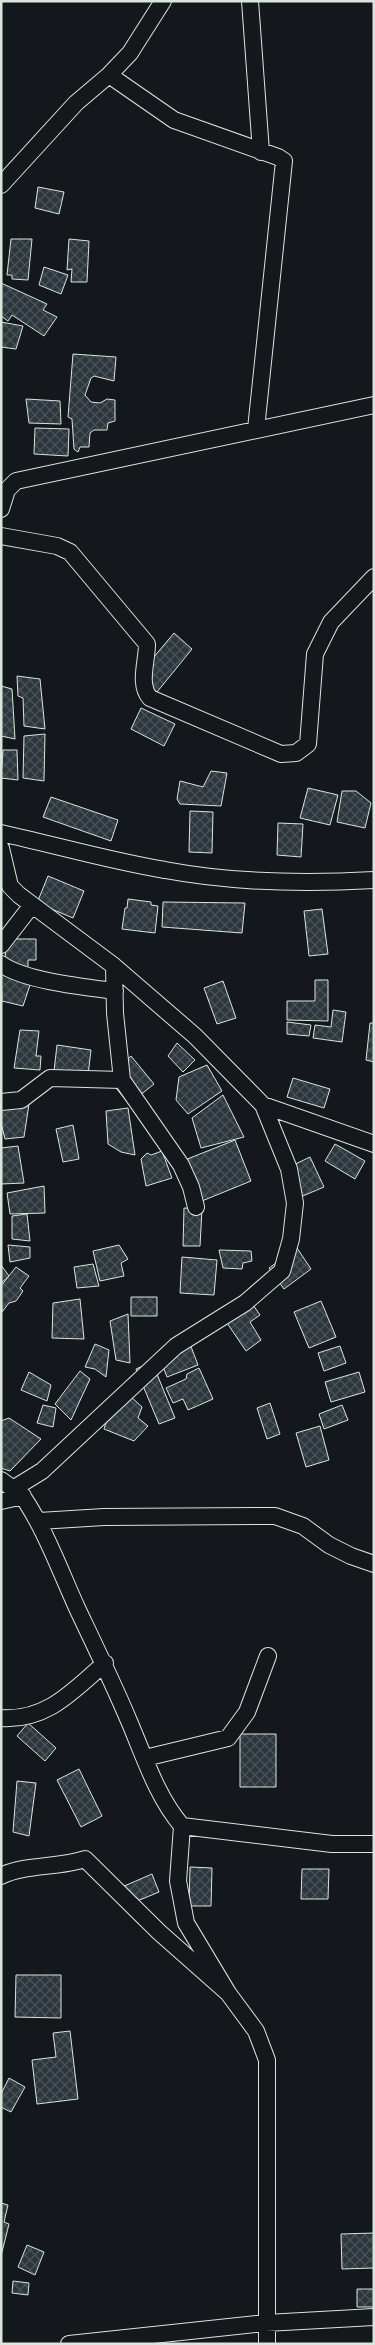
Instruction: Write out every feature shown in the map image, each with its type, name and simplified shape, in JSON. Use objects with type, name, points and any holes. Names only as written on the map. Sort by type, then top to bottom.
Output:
[{"type":"street","points":[[1,185],[76,103],[109,75],[130,53],[163,1]]},
{"type":"street","points":[[250,1],[261,152]]},
{"type":"street","points":[[109,75],[174,120],[284,161],[256,429]]},
{"type":"street","points":[[1,509],[4,490],[16,481],[374,405]]},
{"type":"street","points":[[1,536],[57,546],[70,552],[147,644],[144,684],[145,691],[150,698],[281,754],[296,753],[308,744],[315,654],[331,622],[374,577]]},
{"type":"street","points":[[1,832],[164,870],[215,877],[263,882],[374,880]]},
{"type":"street","points":[[1,848],[10,886],[32,905],[114,966],[195,1036],[263,1105],[289,1169],[295,1203],[291,1240],[282,1271],[245,1303],[176,1346],[42,1471],[16,1487],[39,1521],[105,1663],[145,1758],[171,1812],[182,1826],[178,1881],[186,1923],[228,1993],[256,2031],[267,2060],[267,2344]]},
{"type":"street","points":[[1,945],[32,905]]},
{"type":"street","points":[[1,964],[10,970],[70,985],[115,990]]},
{"type":"street","points":[[114,966],[122,1080],[181,1165],[191,1187],[196,1207]]},
{"type":"street","points":[[1,1102],[21,1100],[50,1078],[122,1080]]},
{"type":"street","points":[[263,1105],[374,1144]]},
{"type":"street","points":[[1,1480],[23,1496]]},
{"type":"street","points":[[1,1501],[23,1496]]},
{"type":"street","points":[[39,1521],[104,1517],[275,1516],[303,1526],[329,1545],[351,1556],[374,1564]]},
{"type":"street","points":[[145,1758],[228,1738],[247,1712],[268,1656]]},
{"type":"street","points":[[1,1718],[18,1719],[54,1706],[105,1663]]},
{"type":"street","points":[[182,1826],[332,1844],[373,1842]]},
{"type":"street","points":[[1,1876],[10,1872],[63,1865],[85,1859],[159,1932],[228,1993]]},
{"type":"street","points":[[69,2344],[266,2323],[374,2317]]},
{"type":"building","points":[[38,187],[64,192],[59,214],[35,208]]},
{"type":"building","points":[[11,239],[32,239],[28,280],[12,279],[12,275],[7,275]]},
{"type":"building","points":[[69,239],[89,241],[87,282],[71,282],[72,269],[67,270]]},
{"type":"building","points":[[44,267],[68,275],[61,294],[39,285]]},
{"type":"building","points":[[1,283],[47,304],[43,310],[57,317],[44,336],[12,315],[8,321],[1,316]]},
{"type":"building","points":[[1,322],[23,326],[16,349],[1,347]]},
{"type":"building","points":[[73,354],[116,357],[114,381],[94,376],[91,378],[85,395],[91,402],[100,403],[107,399],[115,400],[115,421],[108,423],[107,430],[94,430],[90,433],[89,447],[80,447],[78,452],[74,449],[72,419],[68,417]]},
{"type":"building","points":[[26,399],[60,401],[61,424],[29,423]]},
{"type":"building","points":[[35,428],[69,429],[68,456],[34,454]]},
{"type":"building","points":[[174,633],[192,649],[157,692],[138,676]]},
{"type":"building","points":[[17,676],[40,679],[45,729],[24,726],[23,698],[18,696]]},
{"type":"building","points":[[1,686],[12,689],[15,739],[1,736]]},
{"type":"building","points":[[141,708],[175,724],[164,746],[131,729]]},
{"type":"building","points":[[45,734],[44,781],[23,778],[24,736]]},
{"type":"building","points":[[3,750],[17,750],[18,780],[1,778]]},
{"type":"building","points":[[211,771],[227,773],[221,806],[180,804],[177,799],[180,781],[203,787]]},
{"type":"building","points":[[308,788],[338,795],[330,825],[300,818]]},
{"type":"building","points":[[342,791],[356,791],[371,803],[365,828],[337,822]]},
{"type":"building","points":[[51,797],[118,820],[111,841],[43,817]]},
{"type":"building","points":[[190,811],[213,812],[212,853],[189,852]]},
{"type":"building","points":[[278,823],[303,824],[301,857],[277,855]]},
{"type":"building","points":[[48,876],[84,891],[73,918],[37,903]]},
{"type":"building","points":[[128,899],[151,902],[151,905],[158,906],[155,933],[122,929]]},
{"type":"building","points":[[163,902],[245,903],[242,933],[162,927]]},
{"type":"building","points":[[322,909],[328,954],[309,956],[304,911]]},
{"type":"building","points":[[6,939],[36,939],[36,960],[28,960],[28,970],[5,963]]},
{"type":"building","points":[[8,973],[32,979],[23,1006],[2,1001],[1,975]]},
{"type":"building","points":[[315,980],[328,980],[328,1021],[287,1020],[287,1001],[315,1001]]},
{"type":"building","points":[[223,981],[236,1018],[217,1024],[204,988]]},
{"type":"building","points":[[333,1010],[346,1012],[342,1042],[313,1038],[315,1025],[331,1027]]},
{"type":"building","points":[[287,1022],[311,1025],[309,1036],[287,1034]]},
{"type":"building","points":[[370,1023],[374,1023],[374,1062],[366,1060]]},
{"type":"building","points":[[20,1030],[39,1031],[36,1056],[41,1056],[40,1070],[14,1068]]},
{"type":"building","points":[[177,1043],[195,1060],[183,1072],[168,1056]]},
{"type":"building","points":[[57,1045],[91,1050],[88,1075],[54,1071]]},
{"type":"building","points":[[131,1056],[154,1084],[129,1104],[107,1077]]},
{"type":"building","points":[[207,1065],[222,1091],[188,1114],[176,1100],[179,1077]]},
{"type":"building","points":[[293,1078],[330,1089],[324,1108],[287,1097]]},
{"type":"building","points":[[223,1095],[244,1137],[201,1148],[192,1118]]},
{"type":"building","points":[[29,1104],[24,1137],[5,1139],[1,1123],[1,1108]]},
{"type":"building","points":[[128,1108],[135,1155],[121,1152],[108,1144],[106,1111]]},
{"type":"building","points":[[73,1125],[79,1159],[63,1162],[56,1129]]},
{"type":"building","points":[[235,1140],[251,1181],[192,1205],[175,1164]]},
{"type":"building","points":[[335,1144],[365,1161],[355,1179],[325,1161]]},
{"type":"building","points":[[18,1146],[24,1183],[1,1184],[1,1148]]},
{"type":"building","points":[[162,1151],[172,1178],[146,1186],[141,1159],[147,1153],[151,1155]]},
{"type":"building","points":[[310,1157],[324,1187],[298,1198],[285,1169]]},
{"type":"building","points":[[44,1186],[45,1213],[10,1214],[7,1193]]},
{"type":"building","points":[[184,1208],[202,1209],[200,1246],[183,1246]]},
{"type":"building","points":[[27,1214],[30,1241],[12,1239],[12,1216]]},
{"type":"building","points":[[8,1245],[30,1247],[30,1258],[10,1262]]},
{"type":"building","points":[[119,1245],[128,1259],[121,1263],[124,1276],[100,1281],[93,1251]]},
{"type":"building","points":[[297,1248],[311,1269],[284,1289],[269,1268]]},
{"type":"building","points":[[219,1250],[251,1251],[252,1261],[243,1263],[242,1269],[223,1268]]},
{"type":"building","points":[[182,1257],[217,1260],[214,1295],[180,1293]]},
{"type":"building","points":[[93,1264],[99,1286],[77,1288],[74,1267]]},
{"type":"building","points":[[1,1265],[9,1276],[1,1283]]},
{"type":"building","points":[[16,1267],[29,1276],[20,1288],[23,1291],[16,1301],[9,1303],[2,1312],[1,1286]]},
{"type":"building","points":[[131,1297],[157,1297],[157,1316],[131,1316]]},
{"type":"building","points":[[80,1299],[84,1339],[52,1338],[53,1303]]},
{"type":"building","points":[[249,1299],[260,1315],[250,1322],[261,1340],[246,1351],[223,1317]]},
{"type":"building","points":[[321,1301],[336,1337],[309,1348],[294,1312]]},
{"type":"building","points":[[128,1314],[130,1363],[116,1360],[110,1321]]},
{"type":"building","points":[[95,1344],[109,1350],[106,1377],[95,1369],[85,1367]]},
{"type":"building","points":[[190,1344],[198,1365],[167,1377],[159,1356]]},
{"type":"building","points":[[340,1346],[346,1363],[324,1371],[318,1353]]},
{"type":"building","points":[[152,1362],[175,1418],[159,1424],[136,1369]]},
{"type":"building","points":[[199,1368],[213,1399],[188,1410],[183,1399],[173,1403],[166,1388],[186,1379],[187,1374]]},
{"type":"building","points":[[80,1371],[90,1379],[71,1420],[55,1404]]},
{"type":"building","points":[[29,1372],[51,1385],[47,1401],[21,1390]]},
{"type":"building","points":[[359,1372],[365,1392],[331,1402],[325,1382]]},
{"type":"building","points":[[129,1395],[142,1407],[138,1418],[148,1426],[134,1441],[104,1429],[107,1419]]},
{"type":"building","points":[[270,1403],[280,1434],[267,1439],[257,1408]]},
{"type":"building","points":[[43,1405],[56,1408],[53,1427],[37,1423]]},
{"type":"building","points":[[342,1405],[348,1420],[324,1429],[319,1414]]},
{"type":"building","points":[[9,1418],[41,1439],[10,1471],[1,1468],[1,1421]]},
{"type":"building","points":[[320,1426],[329,1460],[306,1467],[296,1433]]},
{"type":"building","points":[[28,1723],[56,1748],[45,1761],[17,1736]]},
{"type":"building","points":[[240,1734],[276,1734],[276,1787],[240,1787]]},
{"type":"building","points":[[79,1769],[102,1816],[81,1827],[57,1780]]},
{"type":"building","points":[[17,1781],[36,1783],[29,1836],[13,1832]]},
{"type":"building","points":[[190,1867],[212,1868],[211,1906],[189,1906]]},
{"type":"building","points":[[302,1869],[329,1869],[328,1899],[301,1899]]},
{"type":"building","points":[[152,1874],[159,1892],[130,1904],[115,1890]]},
{"type":"building","points":[[16,1975],[61,1975],[61,2018],[15,2017]]},
{"type":"building","points":[[70,2031],[78,2099],[37,2104],[32,2060],[56,2057],[53,2033]]},
{"type":"building","points":[[9,2078],[25,2087],[11,2112],[1,2107],[1,2094]]},
{"type":"building","points":[[1,2203],[8,2205],[4,2222],[9,2224],[1,2256]]},
{"type":"building","points":[[374,2233],[374,2268],[342,2269],[341,2234]]},
{"type":"building","points":[[27,2245],[44,2252],[35,2275],[18,2267]]},
{"type":"building","points":[[13,2281],[29,2283],[28,2295],[12,2293]]},
{"type":"building","points":[[357,2289],[374,2289],[374,2307],[357,2307]]}]
